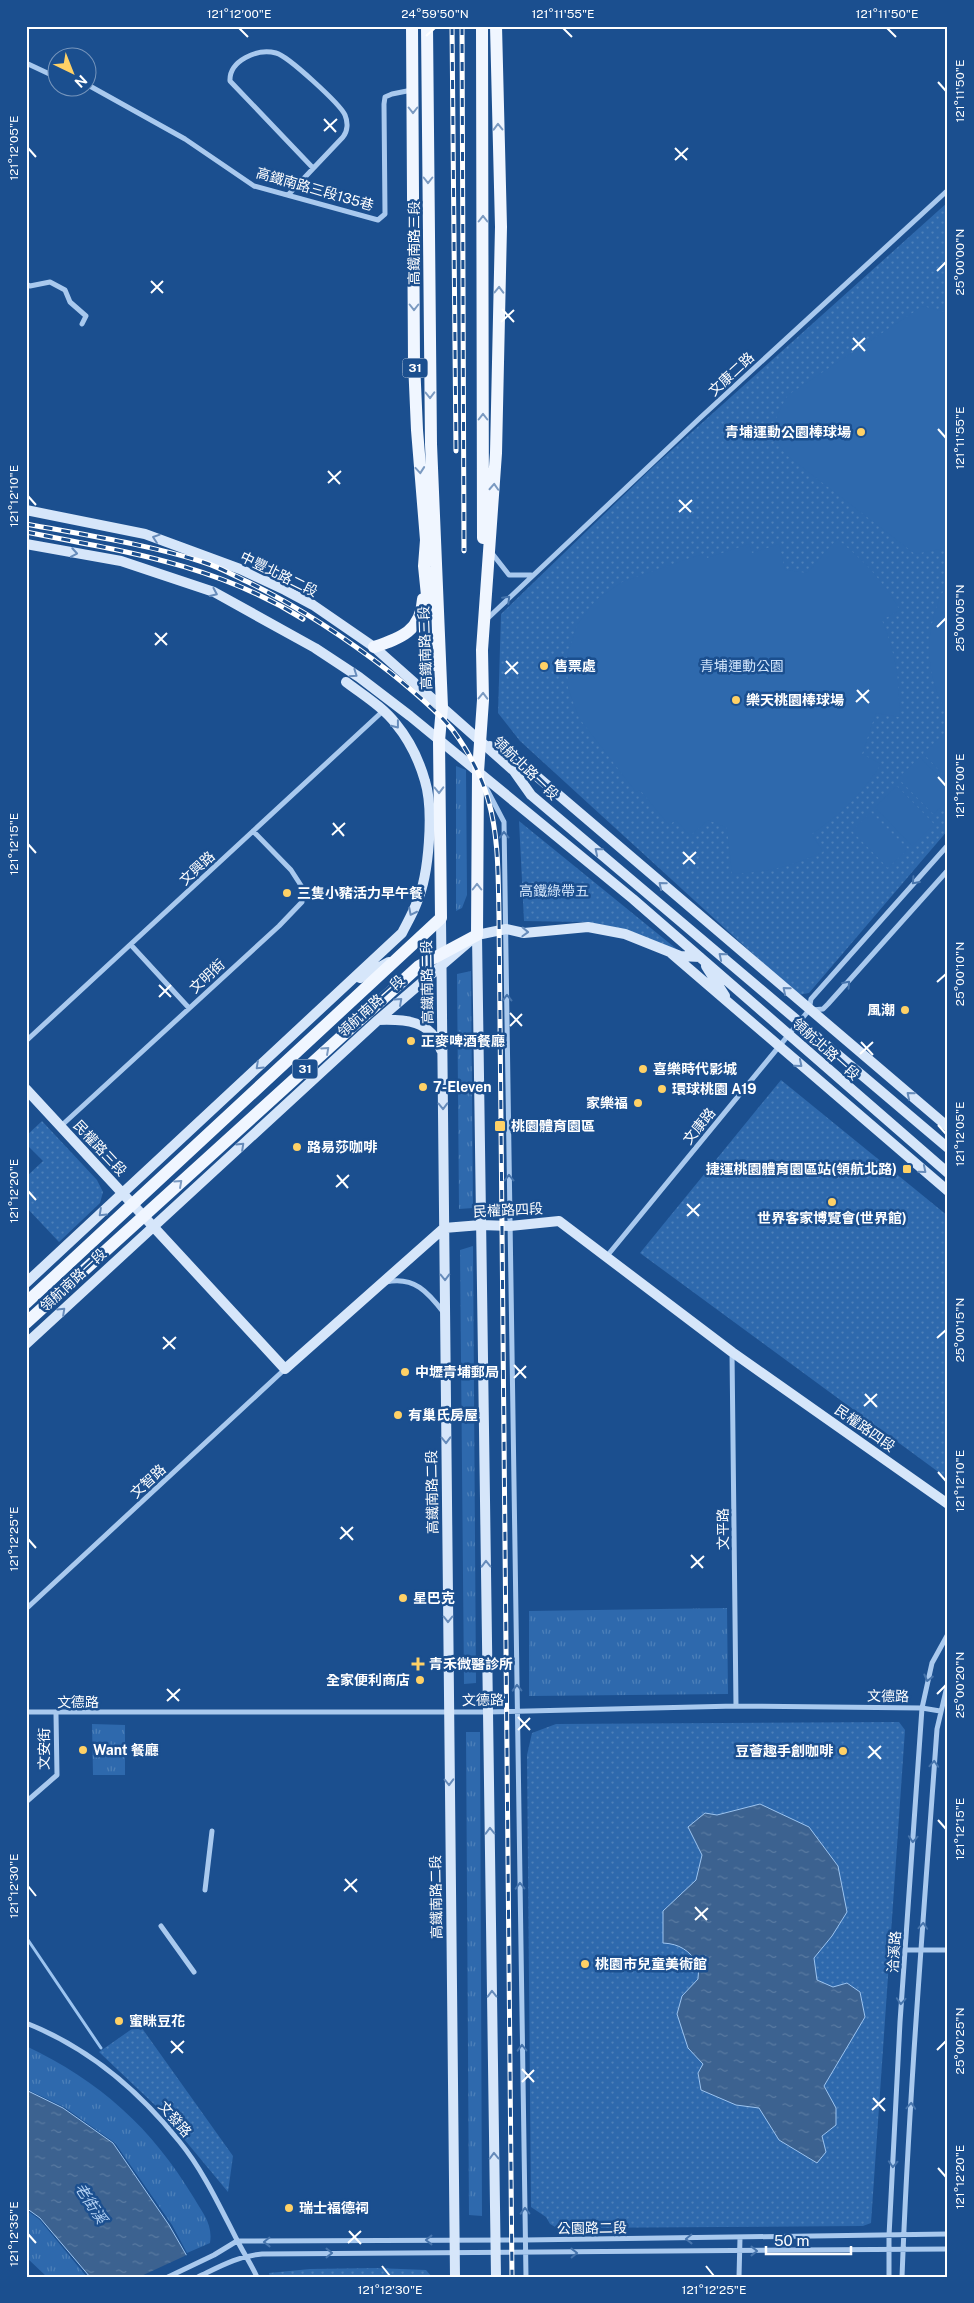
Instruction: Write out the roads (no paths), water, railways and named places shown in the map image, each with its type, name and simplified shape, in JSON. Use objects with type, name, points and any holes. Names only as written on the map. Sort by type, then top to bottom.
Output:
[{"type":"main road","name":"高鐵南路三段","points":[[412,26],[414,362],[417,430],[426,540],[424,566],[433,661],[442,707]]},
{"type":"main road","points":[[477,936],[478,772],[483,700],[482,26]]},
{"type":"main road","points":[[482,83],[492,26]]},
{"type":"main road","points":[[483,623],[496,453],[501,227],[496,26]]},
{"type":"main road","name":"高鐵南路三段","points":[[427,29],[431,435],[442,707]]},
{"type":"main road","points":[[412,90],[427,29]]},
{"type":"main road","points":[[426,540],[440,626]]},
{"type":"main road","points":[[374,646],[402,637],[418,622],[423,602],[424,566]]},
{"type":"main road","name":"高鐵南路二段","points":[[441,918],[439,741],[442,707]]},
{"type":"main road","name":"31","points":[[400,956],[441,918]]},
{"type":"main road","name":"領航南路一段","points":[[26,1323],[419,966],[477,936]]},
{"type":"main road","name":"領航南路一段","points":[[26,1303],[400,956]]},
{"type":"street","points":[[288,195],[347,132],[346,117],[340,107],[291,62],[276,53],[246,58],[235,64],[229,73],[230,81],[313,168]]},
{"type":"street","points":[[26,63],[48,73]]},
{"type":"street","name":"高鐵南路三段135巷","points":[[98,91],[185,139],[254,186],[378,220],[385,214],[385,97],[412,90]]},
{"type":"street","name":"文康二路","points":[[483,623],[531,575],[948,190]]},
{"type":"street","points":[[26,284],[30,286],[50,282],[65,290],[70,302],[86,316],[82,324]]},
{"type":"street","name":"中豐北路二段","points":[[26,510],[145,534],[232,566],[312,605],[374,646],[480,742]]},
{"type":"street","points":[[26,544],[121,561],[214,592],[276,626],[344,668],[410,716],[478,772],[504,822],[526,2277]]},
{"type":"street","points":[[490,551],[509,575],[531,575]]},
{"type":"street","name":"高鐵南路二段","points":[[346,682],[383,710],[396,724],[414,750],[426,783],[429,825],[425,874],[418,902],[402,933],[346,986]]},
{"type":"street","name":"文興路","points":[[26,1041],[383,710]]},
{"type":"street","name":"領航北路一段","points":[[480,742],[512,756],[948,1127]]},
{"type":"street","name":"領航北路一段","points":[[480,742],[514,771],[531,795],[948,1148]]},
{"type":"street","name":"領航北路一段","points":[[478,772],[633,899],[948,1173]]},
{"type":"street","name":"文明街","points":[[61,1126],[279,926],[302,902],[302,886],[291,870],[253,830]]},
{"type":"street","name":"文康路","points":[[607,1256],[778,1046],[800,1022],[809,1010],[811,999],[948,845]]},
{"type":"street","points":[[809,1010],[823,1009],[828,1004],[948,870]]},
{"type":"street","name":"高鐵南路二段","points":[[441,918],[455,2277]]},
{"type":"street","points":[[496,2277],[477,936],[506,930],[524,933],[588,927],[625,934],[680,956],[700,957],[732,1008]]},
{"type":"street","name":"領航南路一段","points":[[26,1344],[378,1020],[477,936]]},
{"type":"street","points":[[131,945],[189,1008]]},
{"type":"street","name":"領航北路一段","points":[[670,952],[732,1008],[948,1191]]},
{"type":"street","name":"31","points":[[26,1282],[346,986],[400,956]]},
{"type":"street","points":[[378,1020],[402,1019],[416,1022],[427,1029],[438,1042],[442,1056]]},
{"type":"street","name":"民權路三段","points":[[26,1089],[154,1227]]},
{"type":"street","name":"民權路四段","points":[[444,1228],[510,1226],[559,1221],[732,1352],[948,1504]]},
{"type":"street","points":[[154,1227],[285,1369],[444,1228]]},
{"type":"street","points":[[383,1283],[398,1280],[410,1282],[422,1288],[445,1315]]},
{"type":"street","name":"文平路","points":[[732,1352],[736,1706]]},
{"type":"street","name":"文智路","points":[[26,1609],[285,1369]]},
{"type":"street","name":"洽溪路","points":[[889,2277],[889,2236],[905,1950],[922,1708],[932,1663],[948,1634]]},
{"type":"street","name":"洽溪路","points":[[902,2277],[936,1728],[948,1682]]},
{"type":"street","name":"文德路","points":[[26,1712],[56,1714],[488,1712],[736,1706],[922,1708],[940,1711]]},
{"type":"street","name":"文安街","points":[[26,1802],[57,1775],[56,1714]]},
{"type":"street","points":[[205,1890],[212,1831]]},
{"type":"street","points":[[161,1926],[194,1972]]},
{"type":"street","points":[[905,1950],[948,1950]]},
{"type":"street","name":"文發路","points":[[26,2023],[64,2041],[90,2058],[123,2082],[149,2106],[187,2152],[257,2277]]},
{"type":"street","name":"公園路二段","points":[[237,2241],[740,2238],[948,2234]]},
{"type":"street","points":[[739,2277],[740,2238]]},
{"type":"street","points":[[168,2277],[214,2255],[237,2241]]},
{"type":"street","name":"公園路二段","points":[[245,2256],[313,2253],[526,2254],[948,2249]]},
{"type":"street","points":[[198,2277],[245,2256]]},
{"type":"water","points":[[760,1804],[809,1827],[838,1866],[847,1912],[832,1936],[814,1958],[817,1980],[833,1987],[847,1983],[860,1992],[865,2017],[824,2086],[836,2108],[836,2125],[822,2136],[826,2152],[817,2163],[779,2140],[759,2108],[736,2105],[701,2090],[698,2073],[703,2064],[688,2048],[677,2014],[682,1996],[698,1979],[699,1964],[683,1949],[663,1943],[663,1911],[696,1880],[702,1855],[688,1827],[705,1813],[717,1815]]},
{"type":"water","name":"老街溪","points":[[26,2090],[63,2108],[113,2143],[169,2225],[199,2277],[90,2277],[40,2218],[26,2208]]},
{"type":"waterway","points":[[26,1937],[101,2048]]},
{"type":"railway","points":[[452,26],[456,451]]},
{"type":"railway","points":[[462,26],[464,551]]},
{"type":"railway","points":[[26,524],[138,545],[203,562],[248,582],[304,613],[374,660],[438,714],[452,729],[468,754],[482,781],[492,813],[498,871],[499,915],[512,2277]]},
{"type":"railway","points":[[26,532],[169,562],[236,585],[270,600],[303,619]]},
{"type":"place","name":"青埔運動公園棒球場","points":[[861,432]]},
{"type":"place","name":"售票處","points":[[544,666]]},
{"type":"place","name":"樂天桃園棒球場","points":[[736,700]]},
{"type":"place","name":"三隻小豬活力早午餐","points":[[287,893]]},
{"type":"place","name":"風潮","points":[[905,1010]]},
{"type":"place","name":"正麥啤酒餐廳","points":[[411,1041]]},
{"type":"place","name":"喜樂時代影城","points":[[643,1069]]},
{"type":"place","name":"7-Eleven","points":[[423,1087]]},
{"type":"place","name":"環球桃園 A19","points":[[662,1089]]},
{"type":"place","name":"家樂福","points":[[638,1103]]},
{"type":"place","name":"桃園體育園區","points":[[500,1126]]},
{"type":"place","name":"路易莎咖啡","points":[[297,1147]]},
{"type":"place","name":"捷運桃園體育園區站(領航北路)","points":[[907,1169]]},
{"type":"place","name":"世界客家博覽會(世界館)","points":[[832,1202]]},
{"type":"place","name":"中壢青埔郵局","points":[[405,1372]]},
{"type":"place","name":"有巢氏房屋","points":[[398,1415]]},
{"type":"place","name":"星巴克","points":[[403,1598]]},
{"type":"place","name":"青禾微醫診所","points":[[418,1664]]},
{"type":"place","name":"全家便利商店","points":[[420,1680]]},
{"type":"place","name":"Want 餐廳","points":[[83,1750]]},
{"type":"place","name":"豆薈趣手創咖啡","points":[[843,1751]]},
{"type":"place","name":"桃園市兒童美術館","points":[[585,1964]]},
{"type":"place","name":"蜜眯豆花","points":[[119,2021]]},
{"type":"place","name":"瑞士福德祠","points":[[289,2208]]},
{"type":"park label","name":"青埔運動公園","points":[[742,666]]},
{"type":"park label","name":"高鐵綠帶五","points":[[554,891]]}]
